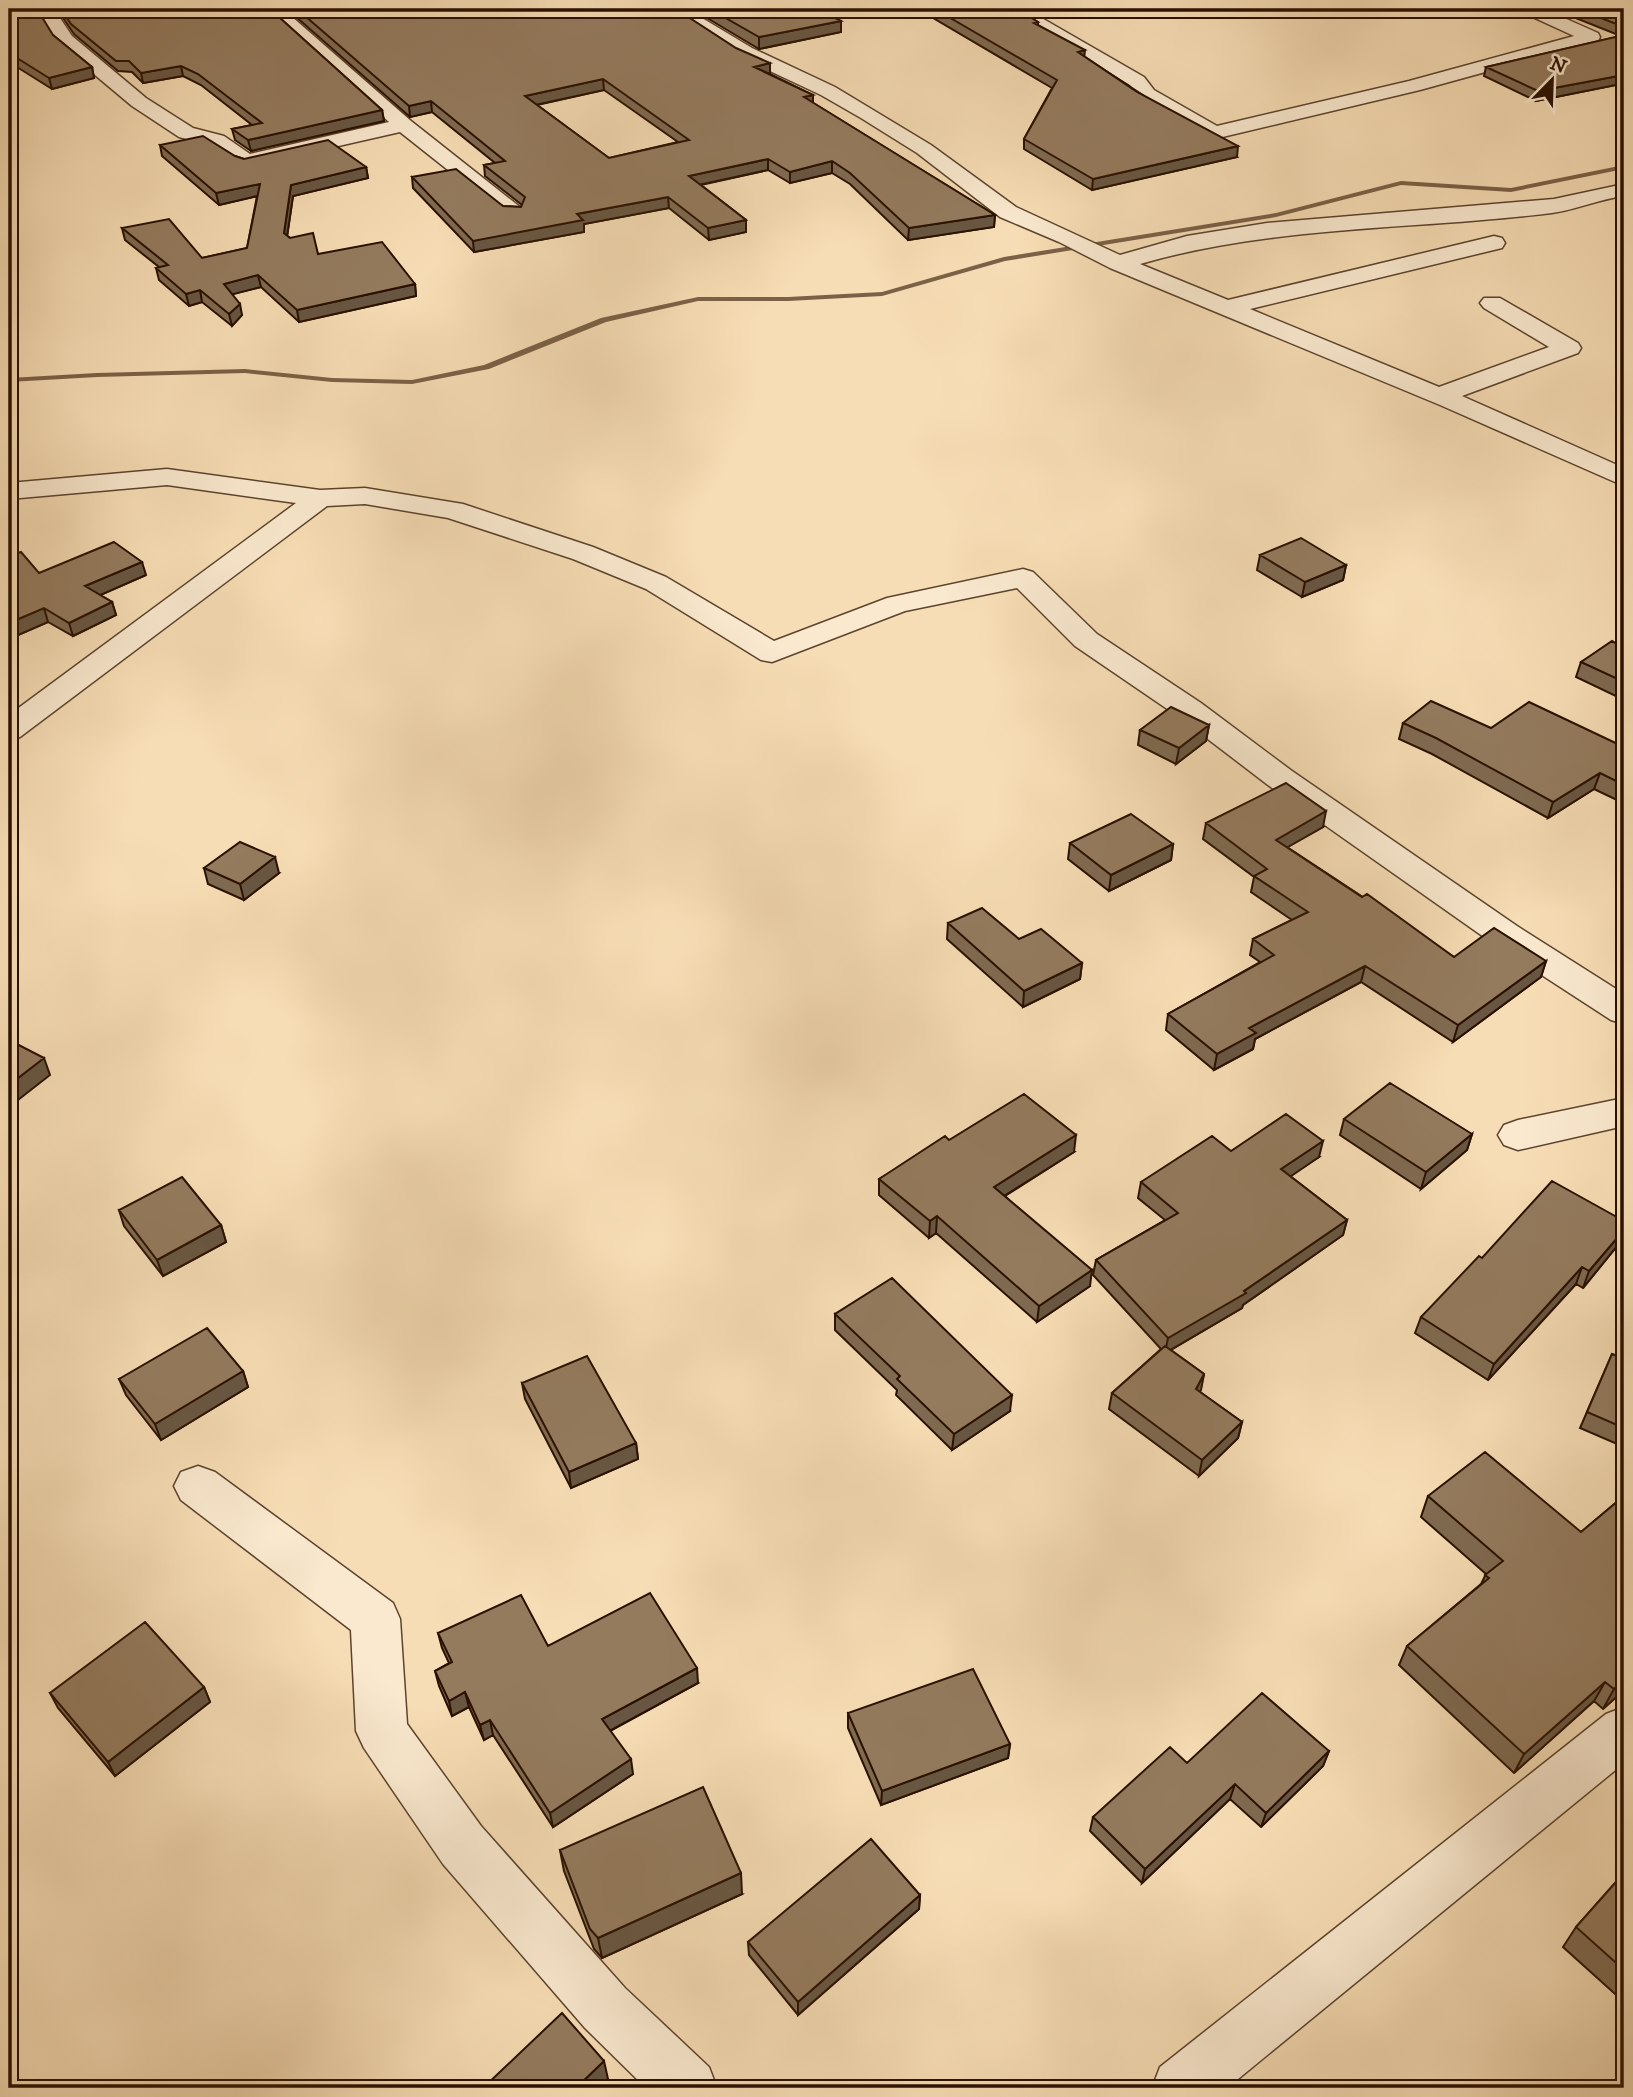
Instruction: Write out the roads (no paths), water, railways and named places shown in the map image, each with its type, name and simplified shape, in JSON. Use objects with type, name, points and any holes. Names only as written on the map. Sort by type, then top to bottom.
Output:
[{"type":"street","points":[[45,9],[65,40],[139,103],[186,133],[217,140],[246,161],[404,125]]},
{"type":"street","points":[[273,9],[404,125],[514,211]]},
{"type":"street","points":[[675,9],[745,52],[828,91],[868,114],[924,149],[1009,212],[1118,263],[1438,396],[1624,478]]},
{"type":"street","points":[[1014,9],[1137,81],[1147,94],[1214,133],[1413,86],[1591,37],[1530,9]]},
{"type":"street","points":[[1118,263],[1187,243],[1267,230],[1554,206],[1605,191],[1624,190]]},
{"type":"street","points":[[1225,308],[1494,243]]},
{"type":"street","points":[[1438,396],[1569,348],[1492,303]]},
{"type":"street","points":[[9,491],[167,477],[320,498],[365,496],[453,510],[583,553],[656,583],[772,653],[897,604],[1024,579],[1086,640],[1190,710],[1280,778],[1504,934],[1624,1011]]},
{"type":"street","points":[[9,730],[320,498]]},
{"type":"street","points":[[1518,1135],[1624,1112]]},
{"type":"street","points":[[198,1486],[375,1619],[382,1731],[462,1845],[605,2008],[688,2088]]},
{"type":"street","points":[[1181,2088],[1624,1731]]},
{"type":"waterway","points":[[9,380],[245,371],[332,380],[412,382],[486,367],[604,320],[698,299],[788,299],[882,294],[1004,259],[1276,215],[1401,183],[1511,190],[1624,167]]}]
